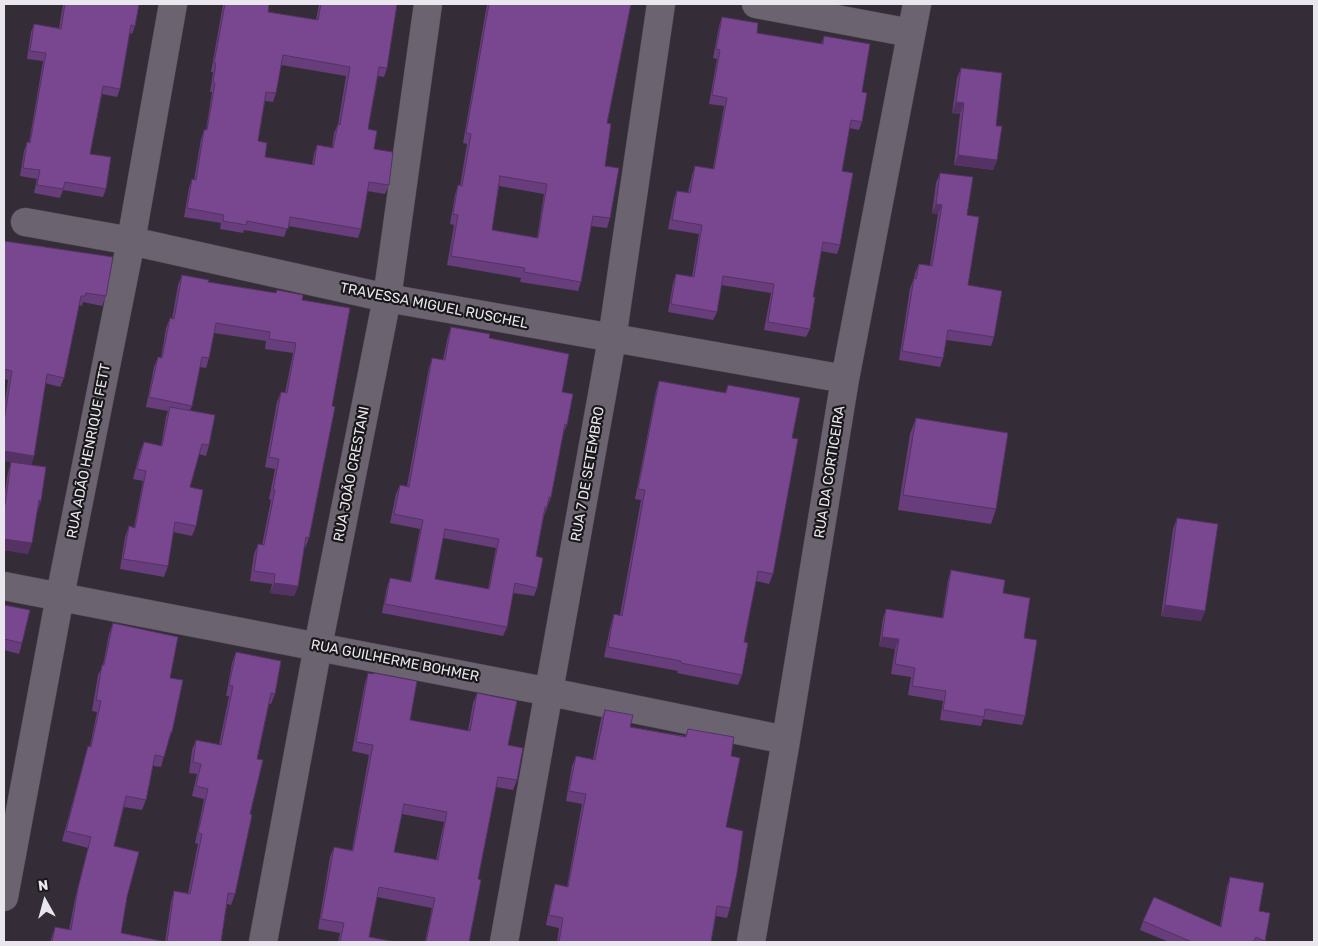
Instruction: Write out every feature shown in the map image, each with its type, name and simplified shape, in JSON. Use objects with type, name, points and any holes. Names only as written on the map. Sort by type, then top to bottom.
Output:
[{"type":"street","name":"RUA ADÃO HENRIQUE FETT","points":[[4,897],[60,596],[131,241],[173,4]]},
{"type":"street","name":"RUA JOÃO CRESTANI","points":[[263,942],[318,646],[387,298],[428,4]]},
{"type":"street","name":"RUA 7 DE SETEMBRO","points":[[504,942],[612,339],[661,4]]},
{"type":"street","points":[[756,4],[911,33]]},
{"type":"street","name":"RUA DA CORTICEIRA","points":[[751,942],[845,379],[917,4]]},
{"type":"street","name":"TRAVESSA MIGUEL RUSCHEL","points":[[25,222],[131,241],[387,298],[845,379]]},
{"type":"street","name":"RUA GUILHERME BOHMER","points":[[4,586],[318,646],[786,740]]},
{"type":"building","points":[[65,4],[139,4],[135,26],[131,25],[120,89],[103,86],[90,154],[111,157],[106,189],[65,182],[63,189],[37,185],[40,170],[23,168],[27,142],[30,143],[46,53],[30,51],[34,24],[61,29]]},
{"type":"building","points":[[225,4],[269,4],[268,12],[318,20],[321,4],[397,4],[387,68],[379,67],[368,129],[377,131],[374,149],[393,152],[389,185],[369,182],[361,229],[290,217],[288,229],[247,221],[246,225],[223,221],[224,215],[187,208],[192,179],[196,180],[204,130],[207,130],[215,83],[213,83],[216,63],[214,63]],"holes":[[[283,55],[350,67],[340,125],[338,124],[333,148],[317,145],[314,165],[265,157],[267,143],[258,141],[266,92],[276,93]]]},
{"type":"building","points":[[489,4],[631,4],[607,123],[611,124],[605,166],[619,168],[610,218],[593,216],[581,282],[524,272],[525,268],[451,256],[458,215],[453,214],[458,185],[462,186],[471,134],[466,133]],"holes":[[[500,176],[547,184],[538,238],[492,230]]]},
{"type":"building","points":[[722,17],[758,23],[757,33],[823,44],[824,36],[870,44],[862,92],[867,93],[862,122],[851,120],[842,171],[853,173],[840,245],[823,242],[813,297],[815,297],[810,329],[768,322],[774,284],[723,276],[717,312],[671,304],[676,274],[694,277],[702,225],[672,220],[677,191],[690,193],[695,166],[714,169],[727,98],[712,95],[720,50],[716,49]]},
{"type":"building","points":[[961,68],[1002,73],[996,126],[1002,126],[997,160],[958,155],[964,103],[956,102]]},
{"type":"building","points":[[940,173],[973,177],[967,215],[979,217],[968,285],[1002,291],[994,337],[948,330],[943,358],[902,351],[914,278],[916,279],[919,264],[932,266],[942,205],[936,204]]},
{"type":"building","points":[[4,241],[113,257],[106,296],[86,293],[85,296],[81,296],[64,378],[47,374],[34,456],[4,451],[4,421],[12,371],[4,369]]},
{"type":"building","points":[[182,275],[209,280],[208,282],[276,293],[277,290],[303,295],[302,300],[350,308],[332,406],[335,407],[309,538],[306,537],[298,586],[274,583],[275,574],[254,571],[258,544],[264,545],[275,490],[273,490],[279,459],[269,457],[281,392],[287,393],[296,343],[269,339],[270,332],[216,323],[209,358],[202,357],[192,406],[149,397],[158,357],[162,358],[170,318],[174,319]]},
{"type":"building","points":[[451,327],[490,334],[489,338],[569,354],[562,392],[573,394],[567,425],[565,424],[551,497],[549,497],[547,507],[545,507],[536,556],[543,558],[537,588],[515,583],[507,627],[385,604],[390,578],[411,582],[423,520],[394,514],[400,485],[409,487],[432,358],[445,360]],"holes":[[[445,529],[499,539],[489,589],[435,579]]]},
{"type":"building","points":[[659,381],[726,393],[728,385],[800,398],[792,438],[798,439],[773,574],[758,571],[744,642],[748,643],[742,675],[608,647],[614,614],[622,616],[645,490],[638,489]]},
{"type":"building","points":[[170,407],[215,415],[209,445],[202,444],[190,487],[203,490],[196,526],[175,522],[168,566],[123,559],[129,526],[135,528],[146,471],[137,469],[144,442],[162,446]]},
{"type":"building","points":[[916,418],[1008,433],[996,509],[903,495]]},
{"type":"building","points":[[11,462],[46,467],[32,543],[4,539],[4,505]]},
{"type":"building","points":[[1177,518],[1218,524],[1205,611],[1165,605]]},
{"type":"building","points":[[951,570],[1005,580],[1003,593],[1030,598],[1024,638],[1037,640],[1025,716],[985,709],[984,717],[943,710],[946,691],[912,686],[915,668],[895,664],[899,639],[882,637],[886,609],[943,618]]},
{"type":"building","points":[[4,605],[30,610],[22,643],[4,639]]},
{"type":"building","points":[[113,623],[178,637],[170,678],[183,680],[172,732],[164,757],[155,755],[146,800],[126,796],[114,846],[139,852],[127,897],[121,933],[167,942],[52,942],[55,927],[71,930],[78,888],[91,837],[66,831],[88,746],[91,747],[101,701],[96,700],[102,665],[104,665]]},
{"type":"building","points":[[236,652],[281,661],[275,694],[271,693],[257,759],[263,760],[250,814],[252,815],[235,894],[228,893],[221,942],[167,942],[174,891],[190,894],[202,834],[198,833],[208,789],[196,786],[201,764],[193,762],[196,740],[221,745],[233,686],[229,685]]},
{"type":"building","points":[[368,673],[417,681],[410,720],[470,731],[477,693],[517,701],[508,745],[523,748],[517,780],[498,777],[478,879],[481,880],[469,942],[426,942],[435,898],[379,887],[369,937],[396,942],[340,942],[344,923],[321,919],[334,847],[353,851],[373,745],[356,742]],"holes":[[[404,804],[447,812],[438,860],[394,852]]]},
{"type":"building","points":[[605,710],[633,715],[630,727],[686,737],[688,729],[734,737],[731,756],[740,758],[726,827],[743,831],[730,908],[717,906],[711,942],[559,942],[563,918],[549,915],[555,884],[568,887],[586,794],[569,791],[576,756],[595,760]]},
{"type":"building","points":[[1230,877],[1264,883],[1259,911],[1270,913],[1265,941],[1256,937],[1253,942],[1192,942],[1143,921],[1154,897],[1221,927]]}]
